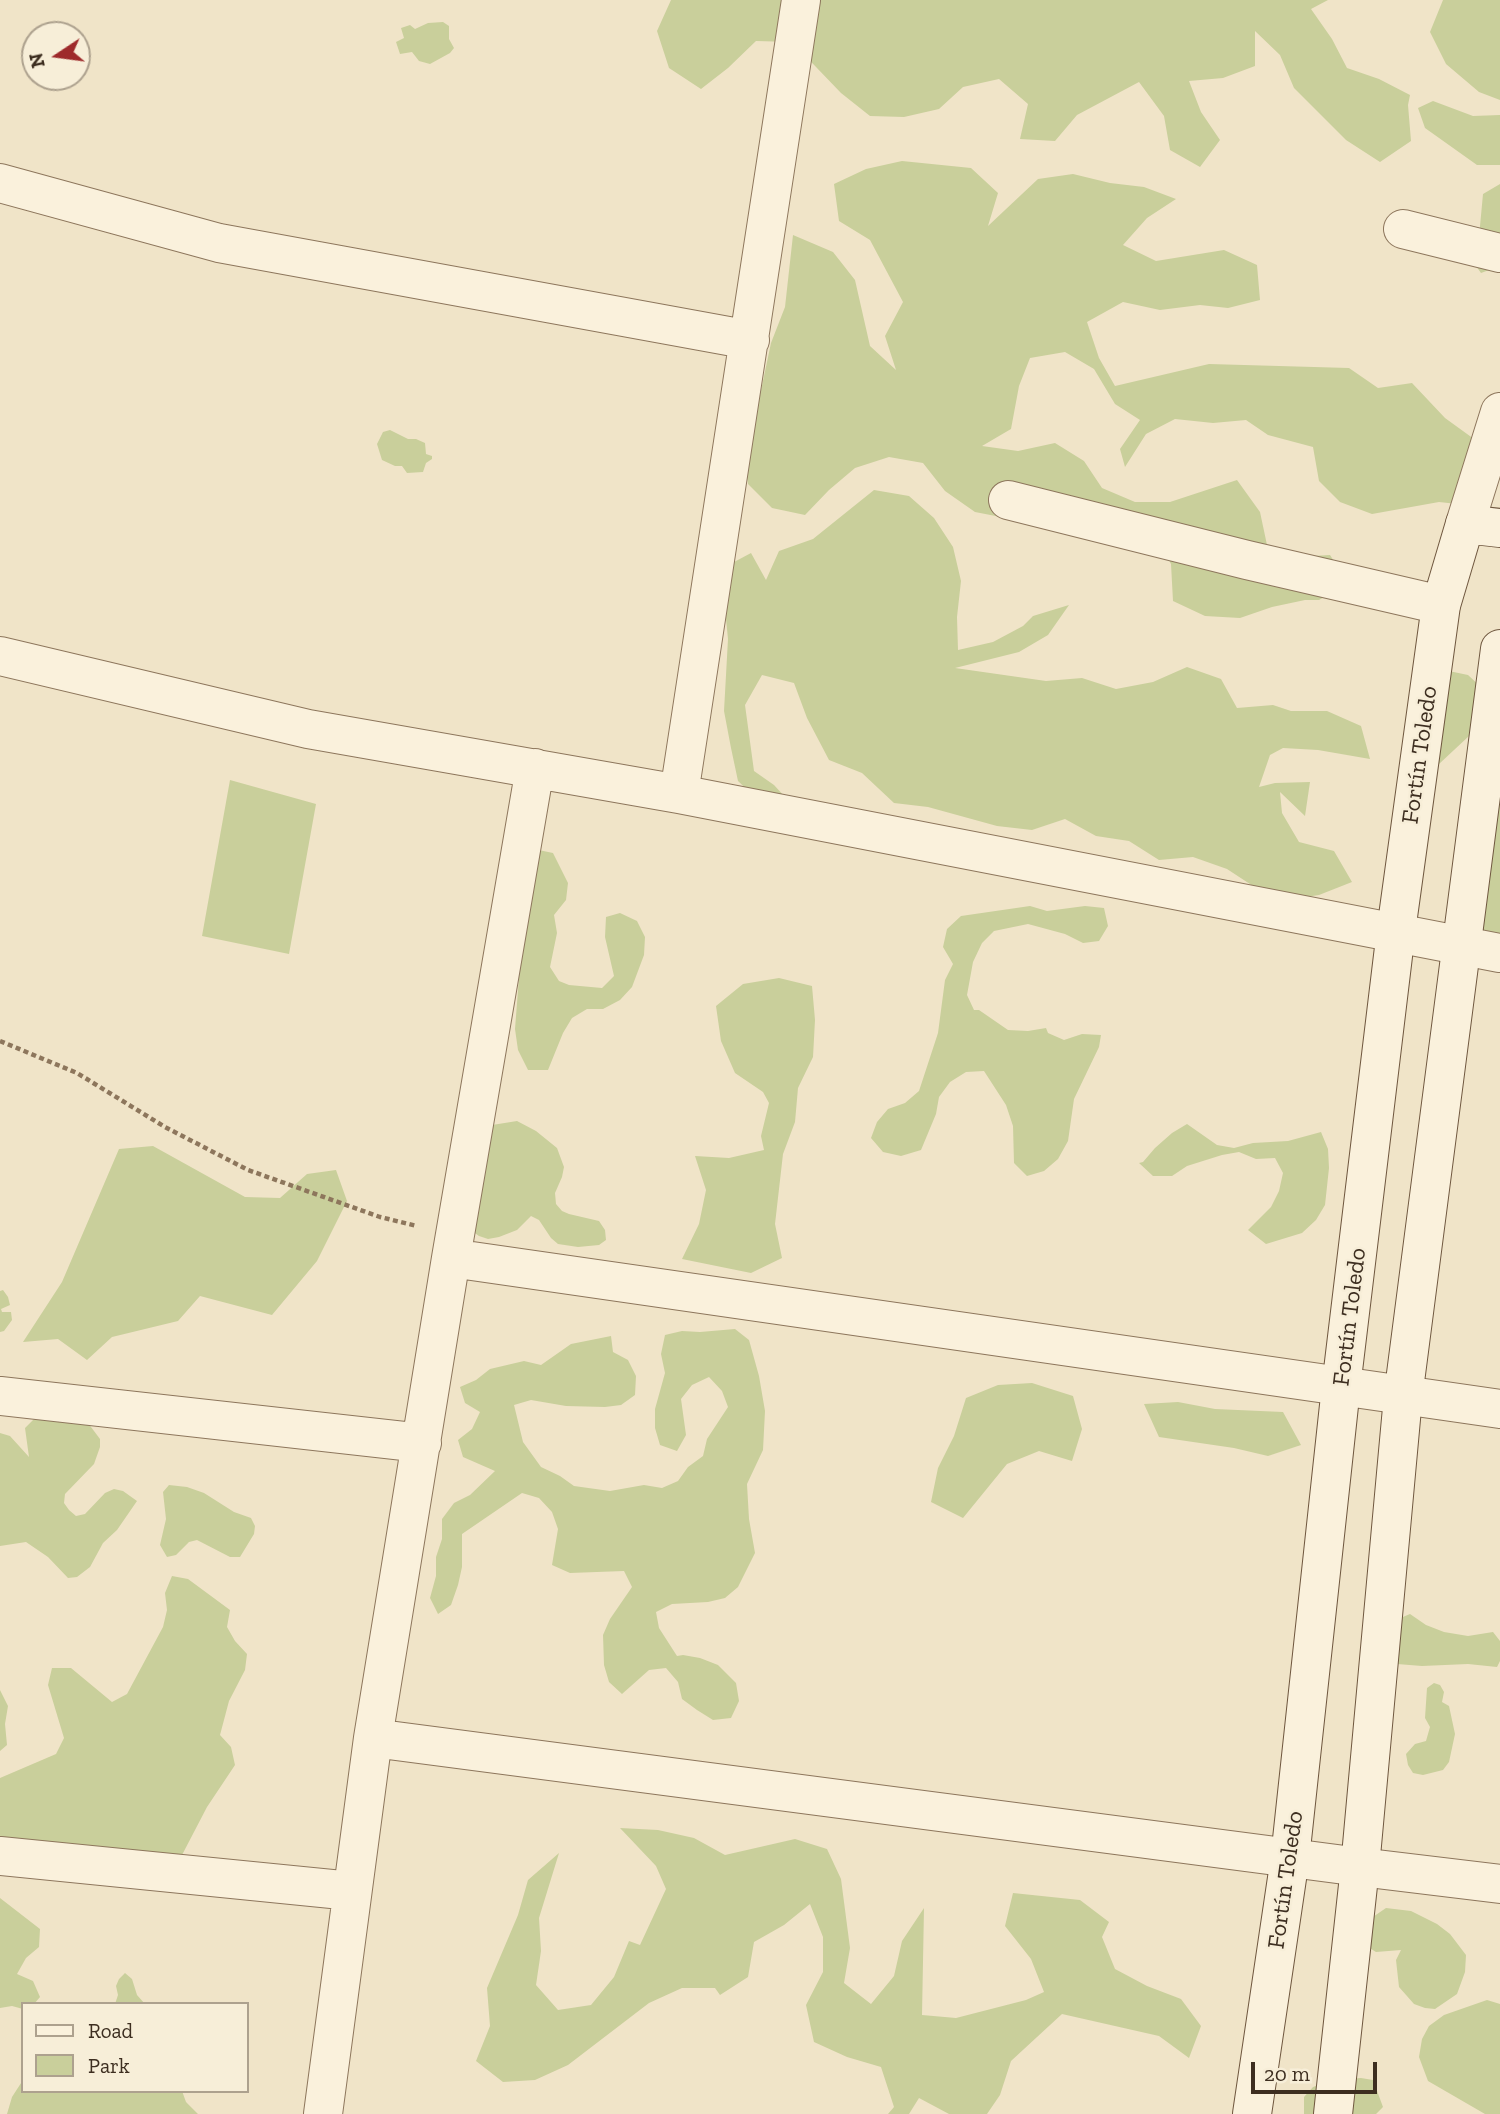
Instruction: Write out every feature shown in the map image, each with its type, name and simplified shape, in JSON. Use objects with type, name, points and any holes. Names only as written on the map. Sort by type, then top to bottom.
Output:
[{"type":"street","points":[[679,794],[801,0]]},
{"type":"street","points":[[0,183],[219,243],[750,340]]},
{"type":"street","points":[[1404,229],[1500,253]]},
{"type":"street","name":"Fortín Toledo","points":[[1252,2114],[1290,1857],[1396,931],[1441,605],[1483,526],[1500,412]]},
{"type":"street","points":[[1008,500],[1441,605]]},
{"type":"street","points":[[1333,2114],[1360,1867],[1403,1397],[1500,649]]},
{"type":"street","points":[[0,656],[308,729],[679,794],[1500,953]]},
{"type":"street","points":[[323,2114],[373,1738],[535,768]]},
{"type":"street","points":[[454,1247],[1403,1397],[1500,1409]]},
{"type":"street","points":[[0,1396],[422,1443]]},
{"type":"street","points":[[373,1738],[1500,1884]]},
{"type":"street","points":[[0,1856],[352,1891]]},
{"type":"path","points":[[0,1041],[77,1073],[165,1127],[248,1170],[380,1217],[454,1247]]},
{"type":"green space","points":[[671,0],[1328,0],[1311,9],[1332,39],[1347,68],[1379,79],[1410,95],[1408,105],[1411,141],[1380,162],[1346,140],[1294,88],[1280,55],[1255,31],[1255,66],[1223,78],[1189,81],[1201,112],[1220,140],[1200,167],[1170,150],[1164,116],[1139,82],[1077,115],[1055,141],[1020,139],[1028,104],[999,79],[963,87],[939,109],[904,117],[870,116],[841,93],[792,42],[756,41],[701,89],[669,68],[657,31]]},
{"type":"green space","points":[[1443,0],[1500,0],[1500,100],[1479,92],[1446,64],[1430,32]]},
{"type":"green space","points":[[443,22],[449,26],[449,39],[454,48],[450,53],[430,64],[419,61],[412,52],[400,54],[396,42],[404,38],[401,28],[410,25],[415,29],[428,23]]},
{"type":"green space","points":[[1433,101],[1473,116],[1500,115],[1500,165],[1477,165],[1425,128],[1418,108]]},
{"type":"green space","points":[[902,161],[971,168],[998,193],[988,226],[1038,179],[1073,174],[1110,183],[1144,187],[1176,199],[1147,218],[1123,245],[1156,261],[1224,250],[1257,265],[1260,300],[1228,308],[1200,305],[1160,310],[1123,302],[1087,322],[1099,358],[1115,386],[1209,364],[1349,368],[1378,388],[1412,383],[1445,418],[1474,439],[1476,506],[1439,502],[1372,514],[1340,502],[1319,481],[1313,447],[1268,435],[1246,420],[1213,423],[1175,419],[1146,434],[1125,467],[1120,449],[1140,420],[1115,404],[1094,369],[1065,352],[1030,358],[1019,386],[1011,429],[982,446],[1018,451],[1055,443],[1084,461],[1102,488],[1135,502],[1170,502],[1237,480],[1260,512],[1267,545],[1295,557],[1330,555],[1348,583],[1319,600],[1272,607],[1240,618],[1205,616],[1173,601],[1171,564],[1154,532],[1011,519],[975,512],[945,491],[923,463],[889,457],[855,468],[805,515],[772,508],[748,484],[743,449],[756,414],[771,343],[785,307],[793,235],[833,252],[855,280],[870,346],[896,370],[885,336],[903,302],[870,240],[839,221],[834,184],[866,169]]},
{"type":"green space","points":[[1500,184],[1500,266],[1481,273],[1471,259],[1479,237],[1483,194]]},
{"type":"green space","points":[[390,430],[408,439],[425,443],[426,454],[432,456],[432,459],[426,463],[423,472],[407,473],[402,466],[382,460],[377,444],[383,432]]},
{"type":"green space","points":[[874,490],[909,496],[934,518],[953,547],[961,581],[957,617],[958,650],[993,642],[1023,626],[1033,616],[1069,605],[1048,635],[1019,652],[955,668],[1046,681],[1082,678],[1116,689],[1153,682],[1187,667],[1221,679],[1237,708],[1273,705],[1291,711],[1327,711],[1361,726],[1370,759],[1318,750],[1283,748],[1270,755],[1259,787],[1275,783],[1310,782],[1305,816],[1280,792],[1282,813],[1299,842],[1334,851],[1352,882],[1319,895],[1286,900],[1256,888],[1227,869],[1193,857],[1159,860],[1129,841],[1096,836],[1065,819],[1032,830],[997,826],[928,807],[894,803],[862,773],[829,760],[807,718],[794,683],[762,675],[745,705],[754,771],[774,785],[797,810],[763,805],[738,781],[724,711],[728,639],[721,569],[751,553],[766,580],[779,551],[813,539]]},
{"type":"green space","points":[[1444,670],[1468,675],[1481,687],[1481,706],[1469,736],[1439,764],[1428,768]]},
{"type":"green space","points":[[1500,724],[1500,935],[1468,932]]},
{"type":"green space","points":[[230,780],[316,804],[289,954],[202,936]]},
{"type":"green space","points":[[529,848],[553,853],[568,883],[566,900],[554,915],[557,933],[550,967],[559,981],[569,985],[602,988],[614,976],[605,937],[606,917],[620,913],[637,921],[645,937],[644,955],[632,987],[620,1000],[603,1009],[587,1009],[572,1018],[548,1070],[528,1070],[518,1050],[515,1029]]},
{"type":"green space","points":[[1030,906],[1047,911],[1085,906],[1104,908],[1108,926],[1099,941],[1083,943],[1065,934],[1028,924],[994,931],[982,943],[973,962],[967,995],[974,1010],[979,1010],[1008,1030],[1046,1028],[1048,1033],[1064,1040],[1082,1034],[1101,1035],[1099,1047],[1074,1099],[1068,1141],[1058,1159],[1044,1171],[1027,1176],[1014,1163],[1013,1126],[1006,1105],[984,1071],[966,1072],[950,1082],[939,1097],[936,1114],[921,1150],[901,1156],[883,1152],[871,1138],[877,1122],[888,1109],[905,1103],[919,1091],[938,1033],[945,980],[953,964],[943,947],[947,929],[961,916]]},
{"type":"green space","points":[[779,978],[812,986],[815,1020],[813,1057],[798,1088],[795,1122],[783,1154],[775,1224],[782,1258],[751,1273],[682,1259],[699,1224],[706,1190],[695,1156],[729,1158],[764,1150],[761,1136],[769,1103],[763,1092],[735,1073],[721,1041],[716,1006],[743,984]]},
{"type":"green space","points":[[517,1121],[536,1131],[557,1148],[564,1167],[555,1193],[556,1204],[569,1214],[599,1221],[605,1230],[606,1240],[599,1245],[578,1247],[558,1244],[539,1220],[531,1216],[517,1230],[499,1237],[488,1239],[472,1231],[486,1126]]},
{"type":"green space","points":[[1187,1124],[1217,1145],[1234,1148],[1253,1143],[1288,1141],[1321,1132],[1328,1149],[1329,1168],[1325,1205],[1316,1220],[1302,1233],[1266,1244],[1248,1230],[1271,1207],[1279,1191],[1283,1173],[1275,1158],[1256,1159],[1239,1152],[1187,1166],[1172,1176],[1153,1176],[1139,1163],[1172,1133]]},
{"type":"green space","points":[[153,1146],[245,1197],[280,1198],[307,1174],[336,1170],[347,1201],[317,1261],[272,1315],[200,1296],[178,1321],[112,1337],[87,1360],[58,1339],[23,1342],[62,1282],[119,1149]]},
{"type":"green space","points":[[3,1290],[10,1305],[1,1309],[2,1312],[11,1312],[12,1320],[4,1331],[0,1332],[0,1291]]},
{"type":"green space","points":[[735,1329],[749,1340],[765,1411],[763,1450],[747,1484],[755,1553],[738,1587],[725,1598],[672,1604],[656,1612],[659,1628],[677,1656],[700,1658],[718,1665],[736,1683],[739,1701],[731,1718],[713,1720],[682,1699],[678,1682],[666,1668],[649,1670],[622,1694],[609,1682],[604,1665],[603,1635],[610,1619],[632,1587],[624,1571],[570,1573],[552,1565],[558,1529],[552,1512],[539,1498],[522,1493],[462,1534],[462,1567],[458,1585],[451,1605],[438,1614],[430,1598],[436,1576],[436,1557],[442,1539],[442,1519],[454,1503],[470,1495],[495,1471],[463,1457],[458,1440],[472,1429],[480,1412],[465,1403],[460,1387],[476,1380],[490,1369],[524,1361],[541,1365],[571,1344],[611,1336],[613,1352],[628,1360],[636,1376],[635,1395],[621,1405],[605,1407],[566,1406],[531,1400],[514,1405],[523,1442],[541,1467],[574,1486],[610,1491],[644,1485],[662,1488],[678,1481],[688,1467],[703,1456],[707,1439],[728,1407],[722,1391],[709,1377],[692,1385],[681,1399],[686,1435],[677,1451],[660,1445],[655,1428],[655,1409],[665,1373],[661,1354],[665,1335],[682,1331]]},
{"type":"green space","points":[[1032,1383],[1073,1396],[1082,1429],[1072,1461],[1039,1451],[1007,1464],[963,1518],[931,1502],[938,1468],[954,1436],[966,1398],[998,1385]]},
{"type":"green space","points":[[1178,1402],[1215,1409],[1283,1412],[1301,1445],[1268,1456],[1159,1437],[1144,1404]]},
{"type":"green space","points":[[39,1414],[88,1423],[100,1439],[94,1464],[65,1494],[64,1503],[69,1510],[76,1516],[85,1514],[105,1493],[114,1489],[123,1491],[137,1501],[117,1530],[103,1543],[90,1567],[77,1577],[68,1578],[48,1557],[26,1542],[0,1546],[0,1433],[10,1436],[29,1457],[25,1428]]},
{"type":"green space","points":[[169,1485],[204,1493],[234,1512],[251,1518],[255,1526],[254,1534],[240,1557],[230,1557],[197,1540],[189,1542],[176,1555],[167,1557],[160,1545],[166,1519],[163,1492]]},
{"type":"green space","points":[[172,1576],[188,1579],[230,1610],[227,1627],[247,1654],[245,1670],[229,1701],[220,1735],[231,1747],[235,1765],[207,1807],[182,1855],[0,1850],[0,1778],[56,1754],[64,1738],[48,1685],[52,1668],[71,1668],[112,1702],[127,1694],[163,1627],[167,1610],[165,1593]]},
{"type":"green space","points":[[1410,1614],[1426,1625],[1444,1632],[1468,1636],[1493,1632],[1500,1641],[1500,1661],[1497,1667],[1468,1664],[1397,1664],[1391,1622]]},
{"type":"green space","points":[[1434,1683],[1440,1685],[1444,1692],[1442,1702],[1449,1706],[1455,1734],[1449,1762],[1443,1770],[1423,1775],[1413,1773],[1406,1754],[1415,1744],[1426,1741],[1430,1727],[1425,1718],[1427,1688]]},
{"type":"green space","points":[[0,1690],[8,1706],[5,1724],[7,1745],[0,1751]]},
{"type":"green space","points":[[620,1828],[658,1830],[694,1838],[725,1855],[795,1839],[827,1849],[841,1879],[850,1948],[844,1983],[871,2004],[894,1976],[902,1941],[924,1908],[922,2015],[956,2018],[1026,2000],[1044,1992],[1031,1959],[1005,1926],[1013,1893],[1080,1900],[1109,1922],[1102,1937],[1115,1969],[1147,1986],[1181,1999],[1201,2026],[1189,2058],[1159,2036],[1062,2014],[1011,2061],[1000,2095],[987,2114],[949,2114],[919,2098],[909,2114],[888,2114],[894,2107],[881,2067],[847,2057],[814,2042],[806,2005],[823,1972],[823,1937],[810,1904],[784,1925],[754,1942],[748,1977],[720,1995],[715,1988],[682,1988],[649,2003],[568,2065],[535,2080],[503,2082],[476,2061],[490,2026],[487,1988],[518,1915],[528,1880],[559,1853],[539,1918],[541,1951],[536,1985],[558,2010],[591,2005],[614,1977],[629,1941],[640,1945],[666,1889],[656,1866]]},
{"type":"green space","points":[[0,1898],[40,1929],[39,1947],[26,1958],[17,1974],[33,1981],[40,1997],[36,2002],[21,2002],[21,2008],[12,2006],[0,2008]]},
{"type":"green space","points":[[1386,1908],[1411,1911],[1437,1924],[1450,1934],[1466,1955],[1465,1972],[1457,1994],[1435,2009],[1414,2004],[1399,1987],[1396,1960],[1401,1950],[1376,1952],[1368,1947],[1367,1921]]},
{"type":"green space","points":[[125,1973],[132,1979],[137,1995],[143,2002],[116,2002],[119,1979]]},
{"type":"green space","points":[[1487,2000],[1500,2004],[1500,2114],[1485,2114],[1428,2081],[1419,2057],[1422,2039],[1429,2026],[1444,2015]]},
{"type":"green space","points":[[1333,2080],[1373,2080],[1383,2107],[1376,2114],[1304,2114],[1304,2097],[1313,2087]]},
{"type":"green space","points":[[21,2083],[21,2093],[183,2093],[186,2102],[198,2114],[7,2114],[12,2097]]}]
